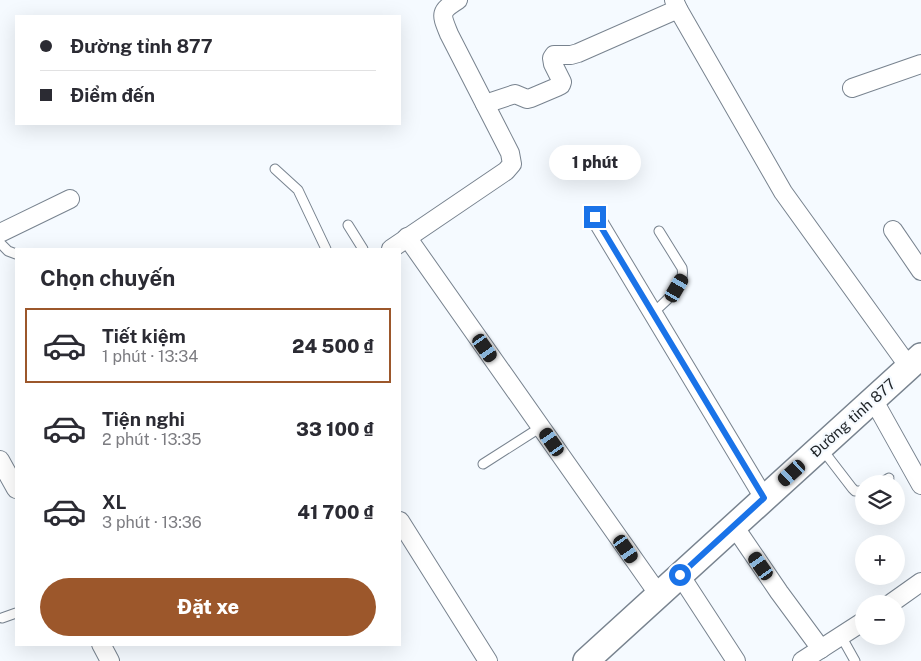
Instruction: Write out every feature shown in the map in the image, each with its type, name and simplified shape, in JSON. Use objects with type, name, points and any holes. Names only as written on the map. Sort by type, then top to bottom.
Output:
[{"type":"main road","name":"Đường tỉnh 877","points":[[593,658],[680,575],[918,360]]},
{"type":"street","points":[[392,248],[506,171],[512,164],[510,153],[444,21],[443,11],[445,8],[458,0]]},
{"type":"street","points":[[484,104],[516,94],[527,99],[561,85],[562,82],[553,64],[552,58],[554,55],[571,56],[578,54],[676,5],[783,192],[918,360]]},
{"type":"street","points":[[852,88],[921,64]]},
{"type":"street","points":[[0,234],[70,199]]},
{"type":"street","points":[[595,217],[764,498]]},
{"type":"street","points":[[893,230],[921,271]]},
{"type":"street","points":[[407,237],[659,595]]},
{"type":"street","points":[[873,399],[921,485]]},
{"type":"street","points":[[0,460],[15,487]]},
{"type":"street","points":[[401,523],[488,661]]},
{"type":"street","points":[[734,526],[821,649]]},
{"type":"street","points":[[680,575],[736,661]]},
{"type":"street","points":[[903,595],[921,582]]},
{"type":"street","points":[[802,661],[855,627]]},
{"type":"street","points":[[102,646],[110,661]]},
{"type":"lane","points":[[275,169],[298,190],[326,248]]},
{"type":"lane","points":[[348,225],[362,248]]},
{"type":"lane","points":[[653,313],[677,288],[683,274],[682,268],[659,230]]},
{"type":"lane","points":[[0,243],[8,251],[15,254]]},
{"type":"lane","points":[[483,464],[541,427]]},
{"type":"lane","points":[[820,447],[855,491]]},
{"type":"lane","points":[[2,618],[15,613]]},
{"type":"lane","points":[[841,636],[856,661]]},
{"type":"route","points":[[595,217],[764,498],[680,575]]}]
